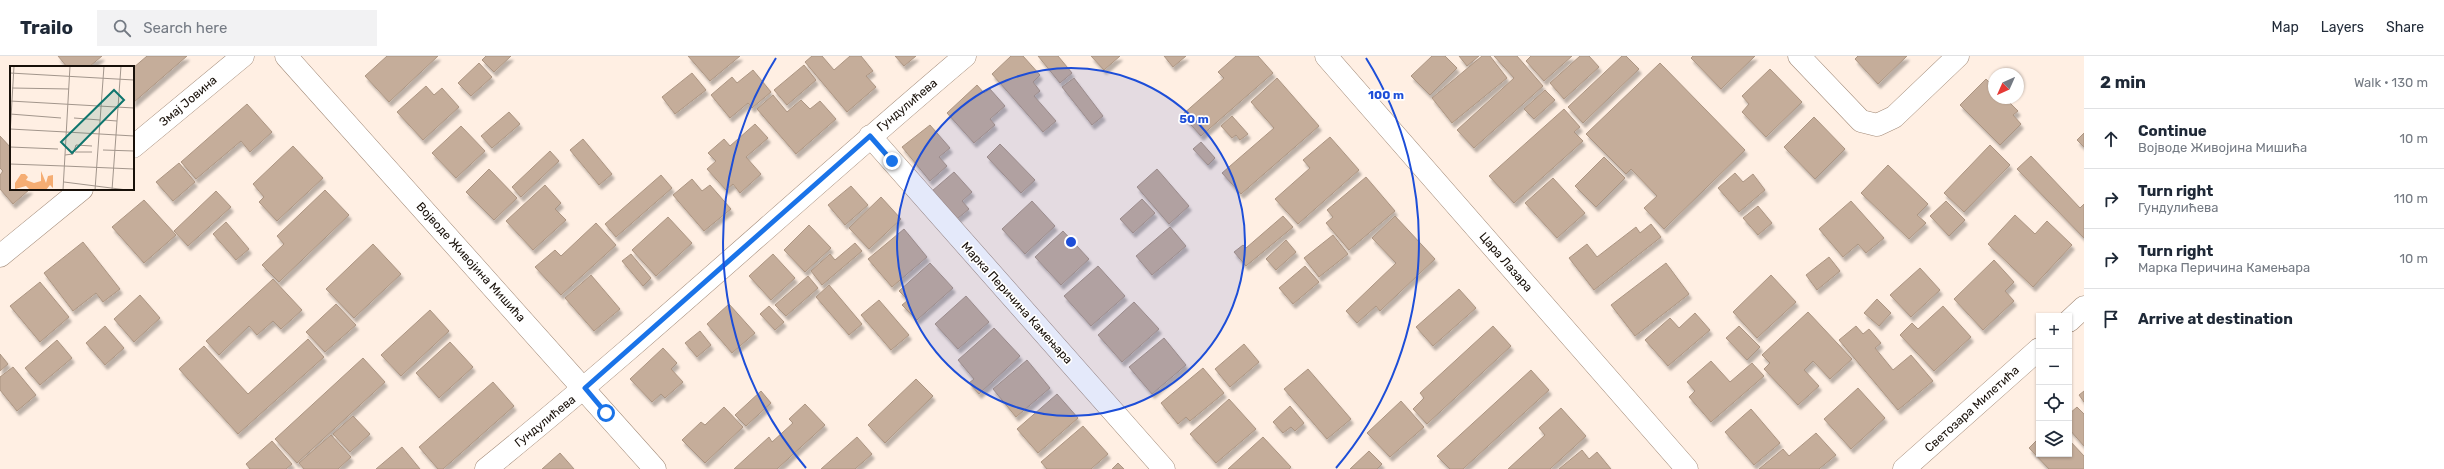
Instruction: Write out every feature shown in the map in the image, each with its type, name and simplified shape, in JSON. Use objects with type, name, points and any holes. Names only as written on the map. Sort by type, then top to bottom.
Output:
[{"type":"street","name":"Змај Јовина","points":[[134,145],[242,56]]},
{"type":"street","name":"Војводе Живојина Мишића","points":[[286,56],[585,388],[655,469]]},
{"type":"street","name":"Гундулићева","points":[[486,469],[585,388],[870,136],[965,56]]},
{"type":"street","name":"Цара Лазара","points":[[1326,56],[1686,469]]},
{"type":"street","points":[[1799,56],[1861,121],[1877,125],[1894,117],[1958,56]]},
{"type":"street","name":"Марка Перичина Камењара","points":[[870,136],[1164,469]]},
{"type":"street","points":[[0,256],[81,190]]},
{"type":"street","points":[[2072,318],[2084,307]]},
{"type":"street","name":"Светозара Милетића","points":[[1904,469],[2036,352]]},
{"type":"building","points":[[58,56],[102,56],[90,66],[66,66]]},
{"type":"building","points":[[147,56],[187,56],[134,102],[134,67]]},
{"type":"building","points":[[387,56],[438,56],[389,102],[365,76]]},
{"type":"building","points":[[486,56],[511,56],[494,72],[482,60]]},
{"type":"building","points":[[688,56],[740,56],[710,81]]},
{"type":"building","points":[[812,56],[822,56],[834,70],[850,56],[861,56],[873,71],[866,76],[876,87],[847,112],[805,62]]},
{"type":"building","points":[[895,56],[916,56],[904,66]]},
{"type":"building","points":[[1011,56],[1023,56],[1040,75],[1033,82],[1040,91],[1034,96],[1056,121],[1043,132],[992,74]]},
{"type":"building","points":[[1038,56],[1058,56],[1072,73],[1060,83]]},
{"type":"building","points":[[1091,56],[1120,56],[1104,70]]},
{"type":"building","points":[[1164,56],[1186,56],[1173,67]]},
{"type":"building","points":[[1236,56],[1258,56],[1273,73],[1201,136],[1182,115],[1224,78],[1218,72]]},
{"type":"building","points":[[1432,56],[1445,56],[1457,68],[1430,95],[1411,76]]},
{"type":"building","points":[[1459,56],[1479,56],[1467,66]]},
{"type":"building","points":[[1482,56],[1490,56],[1507,78],[1452,123],[1432,98]]},
{"type":"building","points":[[1494,56],[1517,56],[1543,86],[1474,148],[1457,130],[1514,78]]},
{"type":"building","points":[[1531,56],[1572,56],[1544,81],[1526,61]]},
{"type":"building","points":[[1580,56],[1589,56],[1599,67],[1564,99],[1550,83]]},
{"type":"building","points":[[1622,56],[1626,56],[1639,69],[1583,123],[1568,107]]},
{"type":"building","points":[[1693,56],[1755,56],[1721,89],[1691,58]]},
{"type":"building","points":[[1858,56],[1907,56],[1878,84],[1855,59]]},
{"type":"building","points":[[479,63],[492,77],[471,96],[458,83]]},
{"type":"building","points":[[1660,63],[1745,150],[1664,229],[1644,208],[1657,196],[1631,169],[1626,174],[1586,134]]},
{"type":"building","points":[[804,65],[816,80],[787,105],[774,90]]},
{"type":"building","points":[[1770,69],[1802,102],[1766,137],[1742,112],[1749,104],[1742,96]]},
{"type":"building","points":[[753,70],[771,92],[752,108],[748,103],[730,118],[711,95],[732,77],[737,83]]},
{"type":"building","points":[[692,73],[706,90],[675,114],[662,97]]},
{"type":"building","points":[[1074,78],[1103,116],[1092,125],[1062,87]]},
{"type":"building","points":[[1277,78],[1319,126],[1241,194],[1222,173],[1274,128],[1251,102]]},
{"type":"building","points":[[1986,79],[1988,81],[1988,104],[2011,104],[2018,111],[2013,115],[2021,124],[2000,145],[1960,105]]},
{"type":"building","points":[[977,85],[984,93],[990,89],[1005,106],[990,119],[995,125],[974,143],[947,113]]},
{"type":"building","points":[[426,86],[434,95],[442,88],[459,107],[423,140],[397,112]]},
{"type":"building","points":[[1545,90],[1555,100],[1534,119],[1524,109]]},
{"type":"building","points":[[773,95],[787,112],[801,100],[810,109],[820,101],[836,119],[796,154],[757,109]]},
{"type":"building","points":[[247,104],[272,132],[250,152],[241,141],[196,179],[181,162]]},
{"type":"building","points":[[1564,109],[1580,127],[1574,132],[1583,141],[1514,203],[1489,176]]},
{"type":"building","points":[[509,112],[520,124],[492,148],[481,136]]},
{"type":"building","points":[[1232,116],[1248,134],[1240,140],[1236,135],[1232,138],[1221,126]]},
{"type":"building","points":[[1814,117],[1845,149],[1815,179],[1784,147]]},
{"type":"building","points":[[755,124],[768,138],[746,157],[761,174],[740,193],[733,184],[726,190],[707,169],[716,161],[708,153],[724,139],[730,146]]},
{"type":"building","points":[[930,125],[950,148],[939,157],[947,166],[930,181],[902,147]]},
{"type":"building","points":[[461,126],[485,151],[456,178],[432,153]]},
{"type":"building","points":[[2084,133],[2084,147],[2077,140]]},
{"type":"building","points":[[0,136],[10,147],[10,190],[29,190],[13,204],[0,189],[0,175],[3,171],[0,168]]},
{"type":"building","points":[[1330,137],[1359,170],[1298,224],[1275,199],[1310,168],[1303,160]]},
{"type":"building","points":[[583,139],[612,174],[599,185],[570,150]]},
{"type":"building","points":[[1201,142],[1215,158],[1208,165],[1193,149]]},
{"type":"building","points":[[1000,144],[1035,180],[1021,193],[987,157]]},
{"type":"building","points":[[1990,145],[2010,165],[1964,212],[1944,193]]},
{"type":"building","points":[[293,146],[323,178],[277,221],[259,202],[264,197],[253,184]]},
{"type":"building","points":[[550,151],[559,161],[521,197],[512,187]]},
{"type":"building","points":[[2031,156],[2080,208],[2084,204],[2084,238],[2017,169]]},
{"type":"building","points":[[1604,157],[1625,178],[1596,207],[1575,186]]},
{"type":"building","points":[[179,163],[195,182],[173,201],[156,182]]},
{"type":"building","points":[[1888,165],[1928,204],[1917,215],[1926,223],[1909,239],[1861,193]]},
{"type":"building","points":[[489,169],[517,198],[494,220],[466,192]]},
{"type":"building","points":[[1157,169],[1189,206],[1169,224],[1137,187]]},
{"type":"building","points":[[954,172],[972,192],[962,201],[969,209],[957,219],[932,191]]},
{"type":"building","points":[[1735,173],[1743,182],[1753,174],[1765,190],[1739,212],[1718,188]]},
{"type":"building","points":[[661,175],[672,188],[616,237],[605,224]]},
{"type":"building","points":[[1366,177],[1395,211],[1349,250],[1326,223],[1333,217],[1327,210]]},
{"type":"building","points":[[1553,178],[1585,213],[1557,238],[1525,203]]},
{"type":"building","points":[[692,179],[702,191],[710,185],[731,209],[704,231],[673,195]]},
{"type":"building","points":[[545,185],[561,203],[555,209],[566,220],[533,250],[506,221]]},
{"type":"building","points":[[851,186],[868,205],[845,225],[828,205]]},
{"type":"building","points":[[325,190],[349,215],[279,282],[262,265],[284,244],[277,236]]},
{"type":"building","points":[[216,191],[231,207],[188,246],[174,231]]},
{"type":"building","points":[[881,197],[901,219],[869,249],[849,228]]},
{"type":"building","points":[[1142,199],[1155,213],[1133,233],[1120,219]]},
{"type":"building","points":[[144,200],[176,235],[144,263],[112,227]]},
{"type":"building","points":[[1032,201],[1055,226],[1025,254],[1002,229]]},
{"type":"building","points":[[1851,201],[1884,238],[1866,253],[1858,244],[1843,257],[1819,229]]},
{"type":"building","points":[[1946,201],[1965,220],[1949,236],[1930,216]]},
{"type":"building","points":[[1758,206],[1772,223],[1758,235],[1743,218]]},
{"type":"building","points":[[2015,215],[2035,234],[2047,221],[2072,245],[2033,287],[1988,244]]},
{"type":"building","points":[[1283,216],[1293,227],[1246,266],[1234,252],[1243,245],[1246,248]]},
{"type":"building","points":[[1395,216],[1435,259],[1380,311],[1376,306],[1357,323],[1346,311],[1396,263],[1372,238]]},
{"type":"building","points":[[668,217],[692,243],[656,276],[632,250]]},
{"type":"building","points":[[226,222],[249,249],[236,260],[213,234]]},
{"type":"building","points":[[596,223],[616,245],[561,295],[535,267],[555,250],[561,256]]},
{"type":"building","points":[[1651,224],[1661,237],[1594,290],[1569,258],[1587,244],[1597,257],[1636,227],[1640,233]]},
{"type":"building","points":[[809,225],[831,248],[805,272],[784,250]]},
{"type":"building","points":[[1170,227],[1186,246],[1152,275],[1136,256]]},
{"type":"building","points":[[904,229],[927,257],[892,287],[868,259]]},
{"type":"building","points":[[1063,231],[1089,259],[1061,285],[1035,257]]},
{"type":"building","points":[[1333,235],[1348,254],[1319,277],[1304,258]]},
{"type":"building","points":[[1286,240],[1296,252],[1276,270],[1266,259]]},
{"type":"building","points":[[83,242],[120,289],[103,302],[96,293],[73,311],[44,273]]},
{"type":"building","points":[[855,243],[862,251],[822,285],[811,271],[830,254],[835,260]]},
{"type":"building","points":[[373,244],[401,274],[354,318],[326,289]]},
{"type":"building","points":[[631,254],[651,278],[643,286],[622,261]]},
{"type":"building","points":[[773,254],[795,278],[771,300],[749,276]]},
{"type":"building","points":[[1829,257],[1840,271],[1817,290],[1806,275]]},
{"type":"building","points":[[1994,260],[2014,282],[2005,291],[2014,301],[1983,330],[1954,299]]},
{"type":"building","points":[[930,263],[953,288],[917,320],[902,305],[908,300],[899,291]]},
{"type":"building","points":[[1666,263],[1689,294],[1635,336],[1611,305]]},
{"type":"building","points":[[1098,266],[1125,296],[1091,326],[1064,296]]},
{"type":"building","points":[[1305,266],[1319,282],[1293,304],[1279,288]]},
{"type":"building","points":[[1920,268],[1940,290],[1911,317],[1890,295]]},
{"type":"building","points":[[591,275],[620,309],[594,331],[565,298]]},
{"type":"building","points":[[1771,275],[1796,302],[1757,338],[1733,312]]},
{"type":"building","points":[[808,276],[818,288],[786,316],[775,305]]},
{"type":"building","points":[[273,279],[302,310],[281,329],[273,321],[257,335],[249,326],[219,355],[206,341]]},
{"type":"building","points":[[40,282],[69,317],[40,342],[10,306]]},
{"type":"building","points":[[829,285],[862,324],[849,335],[816,297]]},
{"type":"building","points":[[1459,289],[1476,308],[1433,346],[1416,327]]},
{"type":"building","points":[[140,295],[160,318],[134,342],[114,319]]},
{"type":"building","points":[[966,296],[989,322],[958,349],[935,324]]},
{"type":"building","points":[[1877,299],[1891,313],[1879,326],[1864,313]]},
{"type":"building","points":[[879,300],[909,335],[891,350],[861,315]]},
{"type":"building","points":[[1134,302],[1159,329],[1122,362],[1098,335]]},
{"type":"building","points":[[336,304],[356,325],[325,352],[306,332]]},
{"type":"building","points":[[729,304],[755,333],[732,353],[707,324]]},
{"type":"building","points":[[769,306],[784,322],[775,330],[760,314]]},
{"type":"building","points":[[1943,306],[1971,337],[1934,371],[1900,335],[1912,323],[1918,329]]},
{"type":"building","points":[[430,310],[449,331],[401,376],[381,355]]},
{"type":"building","points":[[1808,312],[1852,359],[1830,379],[1813,361],[1804,370],[1819,386],[1798,405],[1764,369],[1770,363],[1762,355]]},
{"type":"building","points":[[1695,313],[1710,330],[1668,366],[1645,340],[1670,318],[1679,328]]},
{"type":"building","points":[[105,326],[124,348],[105,365],[86,343]]},
{"type":"building","points":[[1493,326],[1511,346],[1427,424],[1413,409],[1424,398],[1420,393]]},
{"type":"building","points":[[1739,326],[1760,347],[1747,360],[1726,338]]},
{"type":"building","points":[[1856,326],[1863,334],[1869,329],[1881,343],[1875,348],[1893,370],[1911,355],[1933,381],[1898,410],[1839,340]]},
{"type":"building","points":[[994,328],[1020,356],[979,394],[969,383],[974,379],[958,360]]},
{"type":"building","points":[[700,331],[711,345],[697,357],[685,343]]},
{"type":"building","points":[[1164,338],[1186,365],[1152,394],[1129,367]]},
{"type":"building","points":[[308,339],[324,357],[238,434],[179,369],[204,346],[248,394]]},
{"type":"building","points":[[57,340],[72,358],[40,385],[25,368]]},
{"type":"building","points":[[450,342],[473,367],[439,398],[416,373]]},
{"type":"building","points":[[1244,344],[1259,362],[1230,387],[1215,369]]},
{"type":"building","points":[[663,348],[677,363],[671,369],[683,382],[665,398],[661,394],[652,402],[630,379]]},
{"type":"building","points":[[0,354],[8,364],[0,371]]},
{"type":"building","points":[[363,358],[385,382],[297,463],[275,439]]},
{"type":"building","points":[[1027,360],[1050,388],[1016,417],[993,389]]},
{"type":"building","points":[[1711,361],[1730,382],[1752,363],[1764,376],[1711,422],[1689,397],[1695,391],[1687,382]]},
{"type":"building","points":[[13,367],[36,395],[17,411],[0,390],[0,377]]},
{"type":"building","points":[[1203,368],[1224,393],[1190,421],[1186,417],[1178,424],[1161,403]]},
{"type":"building","points":[[1308,369],[1351,419],[1327,439],[1284,389]]},
{"type":"building","points":[[1531,370],[1549,390],[1463,469],[1450,469],[1437,456]]},
{"type":"building","points":[[916,379],[933,396],[885,443],[868,425]]},
{"type":"building","points":[[493,382],[514,406],[443,469],[438,469],[419,447]]},
{"type":"building","points":[[1858,388],[1885,418],[1851,449],[1824,419]]},
{"type":"building","points":[[761,391],[771,403],[746,426],[735,415]]},
{"type":"building","points":[[2084,391],[2084,402],[2079,395]]},
{"type":"building","points":[[1057,394],[1078,418],[1038,453],[1017,429]]},
{"type":"building","points":[[1229,399],[1256,429],[1216,463],[1190,434]]},
{"type":"building","points":[[1401,401],[1424,427],[1390,457],[1367,433]]},
{"type":"building","points":[[805,404],[825,425],[777,469],[734,469],[769,437],[772,442],[793,423],[789,419]]},
{"type":"building","points":[[1290,406],[1304,423],[1295,431],[1291,427],[1283,433],[1273,422]]},
{"type":"building","points":[[724,407],[743,427],[705,463],[682,440],[701,422],[705,425]]},
{"type":"building","points":[[2077,407],[2084,414],[2084,446],[2072,432],[2072,411]]},
{"type":"building","points":[[1561,408],[1586,436],[1550,469],[1508,469],[1545,435],[1539,428]]},
{"type":"building","points":[[1751,409],[1780,443],[1754,465],[1725,432]]},
{"type":"building","points":[[353,416],[370,434],[350,452],[333,434]]},
{"type":"building","points":[[1083,426],[1108,454],[1091,469],[1047,469],[1041,462]]},
{"type":"building","points":[[1816,433],[1836,455],[1819,469],[1759,469],[1783,449],[1789,456]]},
{"type":"building","points":[[331,435],[351,457],[338,469],[304,469],[299,463]]},
{"type":"building","points":[[857,437],[872,454],[855,469],[821,469]]},
{"type":"building","points":[[1263,437],[1291,467],[1289,469],[1228,469]]},
{"type":"building","points":[[272,441],[292,464],[286,469],[250,469],[246,464]]},
{"type":"building","points":[[2036,441],[2036,455],[2029,448]]},
{"type":"building","points":[[2072,443],[2084,456],[2084,469],[2049,469],[2038,457],[2072,457]]},
{"type":"building","points":[[402,447],[420,469],[376,469]]},
{"type":"building","points":[[1582,450],[1589,459],[1597,452],[1611,469],[1559,469]]},
{"type":"building","points":[[1369,451],[1382,464],[1377,469],[1350,469]]},
{"type":"building","points":[[560,453],[574,469],[542,469]]},
{"type":"building","points":[[1118,463],[1124,469],[1112,469]]},
{"type":"route","points":[[606,413],[585,388],[870,136],[892,161]]}]
